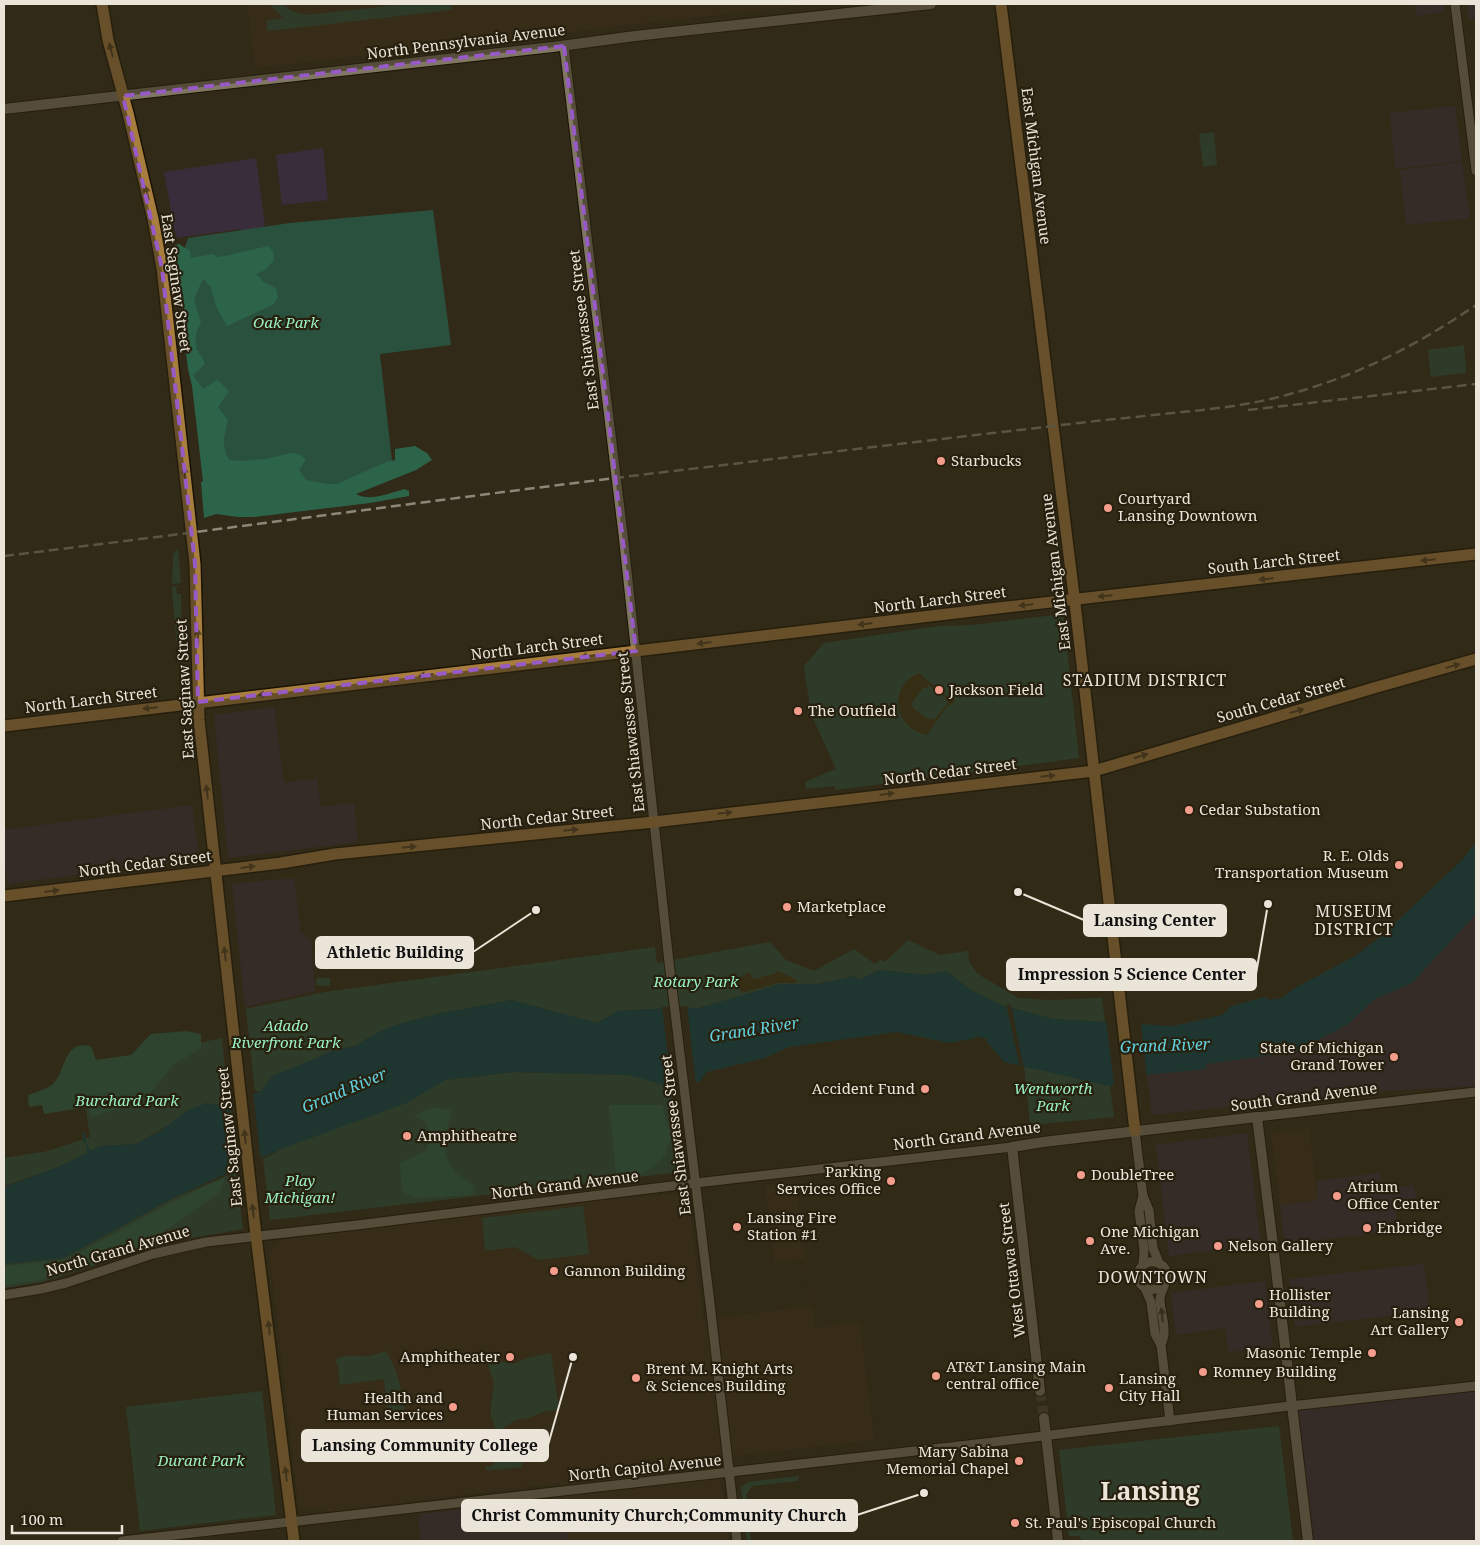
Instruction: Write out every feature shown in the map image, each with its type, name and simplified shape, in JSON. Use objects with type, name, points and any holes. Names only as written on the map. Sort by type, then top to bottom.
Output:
[{"type":"main road","name":"East Saginaw Street","points":[[102,4],[108,40],[124,96],[153,218],[162,268],[195,564],[199,720],[256,1236],[294,1541]]},
{"type":"main road","name":"North Pennsylvania Avenue","points":[[4,110],[564,46],[635,36],[931,4]]},
{"type":"main road","name":"East Michigan Avenue","points":[[1001,4],[1075,600],[1135,1131]]},
{"type":"main road","name":"South Larch Street","points":[[1075,600],[1476,554]]},
{"type":"main road","name":"North Larch Street","points":[[4,726],[1075,600]]},
{"type":"main road","name":"South Cedar Street","points":[[1094,771],[1476,659]]},
{"type":"main road","name":"North Cedar Street","points":[[4,896],[281,863],[335,854],[654,822],[1094,771]]},
{"type":"main road","name":"South Grand Avenue","points":[[1135,1131],[1257,1117]]},
{"type":"main road","points":[[1257,1117],[1276,1261],[1308,1541]]},
{"type":"main road","name":"North Grand Avenue","points":[[1012,1147],[1135,1131]]},
{"type":"main road","name":"West Ottawa Street","points":[[1012,1147],[1040,1391]]},
{"type":"main road","points":[[1044,1418],[1058,1541]]},
{"type":"street","points":[[1455,4],[1476,171]]},
{"type":"street","name":"East Shiawassee Street","points":[[564,46],[636,651],[736,1541]]},
{"type":"street","name":"South Grand Avenue","points":[[1257,1117],[1476,1092]]},
{"type":"street","name":"East Michigan Avenue","points":[[1135,1131],[1143,1196],[1149,1210],[1153,1248],[1159,1263]]},
{"type":"street","name":"North Grand Avenue","points":[[4,1295],[66,1283],[153,1254],[206,1242],[357,1226],[696,1183],[1012,1147]]},
{"type":"street","name":"East Michigan Avenue","points":[[1143,1196],[1140,1212],[1144,1250],[1143,1265]]},
{"type":"street","points":[[1160,1345],[1164,1334],[1160,1300],[1167,1278],[1166,1270],[1159,1263],[1150,1262],[1143,1265],[1139,1271],[1138,1279],[1145,1288],[1150,1302],[1155,1334],[1160,1345],[1170,1421]]},
{"type":"street","points":[[1145,1288],[1156,1290],[1164,1284]]},
{"type":"street","name":"North Capitol Avenue","points":[[122,1541],[1476,1386]]},
{"type":"highlighted area","points":[[564,46],[636,651],[198,702],[195,564],[162,268],[123,96]]},
{"type":"shaded area","points":[[247,4],[815,4],[255,68]]},
{"type":"shaded area","points":[[1415,4],[1443,4],[1444,12],[1416,16]]},
{"type":"shaded area","points":[[1467,4],[1476,4],[1476,17],[1469,19]]},
{"type":"shaded area","points":[[1455,106],[1462,161],[1395,169],[1390,113]]},
{"type":"shaded area","points":[[323,148],[328,200],[282,205],[276,155]]},
{"type":"shaded area","points":[[256,158],[265,225],[262,231],[244,233],[240,229],[176,238],[164,172]]},
{"type":"shaded area","points":[[1462,162],[1470,218],[1406,225],[1400,170]]},
{"type":"shaded area","points":[[274,707],[284,783],[317,778],[321,807],[354,803],[358,842],[228,858],[214,715]]},
{"type":"shaded area","points":[[192,805],[199,859],[7,884],[4,830]]},
{"type":"shaded area","points":[[294,878],[301,933],[311,939],[315,991],[245,1007],[232,884]]},
{"type":"shaded area","points":[[1476,914],[1476,1086],[1367,1092],[1152,1115],[1147,1075],[1206,1069],[1205,1064],[1294,1052],[1347,1025],[1375,999],[1412,983]]},
{"type":"shaded area","points":[[1309,1128],[1318,1200],[1280,1205],[1271,1133]]},
{"type":"shaded area","points":[[1247,1133],[1261,1244],[1169,1256],[1156,1145]]},
{"type":"shaded area","points":[[1380,1173],[1382,1189],[1414,1185],[1416,1199],[1395,1202],[1398,1230],[1285,1244],[1280,1205],[1318,1200],[1316,1181]]},
{"type":"shaded area","points":[[796,1181],[815,1328],[860,1322],[874,1440],[718,1458],[729,1541],[568,1541],[560,1483],[327,1512],[319,1508],[299,1510],[269,1251],[294,1229],[489,1207],[688,1193],[703,1320],[811,1306],[805,1259],[774,1262],[765,1186]]},
{"type":"shaded area","points":[[1424,1264],[1430,1311],[1295,1327],[1290,1279]]},
{"type":"shaded area","points":[[1265,1281],[1273,1347],[1229,1352],[1225,1328],[1176,1335],[1171,1293]]},
{"type":"shaded area","points":[[1476,1386],[1476,1541],[1308,1541],[1292,1406]]},
{"type":"shaded area","points":[[563,1499],[569,1541],[420,1541],[418,1516],[422,1514]]},
{"type":"green space","points":[[269,4],[281,4],[294,12],[306,15],[407,4],[451,4],[452,10],[268,31],[266,21],[284,18]]},
{"type":"green space","points":[[1214,132],[1217,165],[1203,167],[1199,134]]},
{"type":"green space","name":"Oak Park","points":[[433,210],[451,345],[380,354],[392,461],[334,492],[203,481],[180,263],[188,238],[290,223]]},
{"type":"green space","points":[[179,244],[190,251],[191,258],[213,254],[217,257],[230,255],[268,246],[273,251],[274,260],[265,270],[256,274],[263,282],[276,288],[278,297],[274,304],[227,326],[217,308],[210,286],[203,279],[194,299],[201,323],[197,332],[196,347],[205,364],[193,375],[203,389],[217,380],[229,391],[218,407],[228,420],[224,445],[229,460],[265,459],[292,453],[301,455],[306,460],[299,470],[306,480],[337,484],[386,462],[395,460],[395,449],[415,446],[427,453],[432,460],[416,470],[356,494],[374,497],[404,489],[409,491],[409,496],[370,503],[253,517],[216,514],[204,518],[201,482],[203,481],[173,246]]},
{"type":"green space","points":[[1464,345],[1466,373],[1431,377],[1428,350]]},
{"type":"green space","points":[[178,548],[181,583],[172,584],[173,555]]},
{"type":"green space","points":[[172,586],[181,587],[176,588],[177,594],[181,594],[183,684],[181,684]]},
{"type":"green space","name":"Jackson Field","points":[[1063,614],[1079,758],[835,790],[835,786],[806,789],[805,782],[836,769],[811,714],[804,666],[824,643],[939,626],[973,625]]},
{"type":"green space","points":[[908,940],[940,955],[968,951],[969,961],[976,972],[1018,998],[1050,1000],[1102,998],[1105,1022],[1054,1019],[1004,1006],[971,990],[946,971],[925,975],[879,970],[858,980],[855,976],[818,984],[781,984],[699,1008],[618,1011],[597,1023],[512,1000],[437,1014],[389,1027],[445,1080],[515,1072],[628,1075],[671,1085],[681,1172],[270,1220],[263,1159],[281,1149],[364,1040],[356,1046],[335,1050],[285,1072],[273,1075],[261,1091],[255,1091],[246,1009],[325,992],[655,947],[657,963],[770,942],[786,960],[814,971],[854,949],[875,964],[881,959],[885,962]]},
{"type":"green space","points":[[317,978],[330,978],[330,986],[316,985]]},
{"type":"green space","points":[[187,1031],[201,1034],[201,1048],[173,1065],[145,1099],[92,1117],[88,1107],[44,1114],[42,1105],[29,1107],[28,1095],[53,1084],[58,1078],[70,1051],[75,1047],[82,1045],[91,1046],[96,1060],[131,1055],[151,1034]]},
{"type":"green space","name":"Burchard Park","points":[[222,1038],[228,1101],[216,1105],[206,1103],[136,1144],[101,1146],[56,1168],[4,1186],[4,1158],[48,1151],[90,1137],[80,1068]]},
{"type":"green space","name":"Wentworth Park","points":[[1024,1066],[1110,1086],[1114,1117],[1030,1125]]},
{"type":"green space","points":[[609,1105],[662,1105],[671,1137],[665,1155],[654,1167],[642,1174],[616,1174]]},
{"type":"green space","points":[[433,1107],[452,1110],[446,1142],[447,1158],[455,1172],[475,1187],[473,1195],[415,1198],[402,1191],[400,1163],[427,1150],[429,1132],[425,1121],[415,1117]]},
{"type":"green space","points":[[236,1172],[243,1229],[168,1242],[42,1282],[4,1288],[4,1264],[64,1258],[171,1199]]},
{"type":"green space","points":[[225,1177],[220,1192],[175,1224],[127,1254],[36,1281],[4,1285],[4,1266],[66,1260],[172,1202]]},
{"type":"green space","points":[[583,1206],[589,1254],[539,1260],[515,1247],[485,1251],[482,1218]]},
{"type":"green space","points":[[386,1351],[397,1373],[401,1388],[405,1412],[401,1415],[388,1416],[384,1379],[340,1385],[338,1366],[335,1360],[347,1356],[369,1356]]},
{"type":"green space","points":[[551,1353],[559,1411],[543,1412],[528,1418],[515,1420],[497,1433],[491,1416],[494,1383],[488,1364],[499,1361],[514,1364],[526,1358]]},
{"type":"green space","name":"Durant Park","points":[[262,1391],[276,1515],[140,1531],[126,1407]]},
{"type":"green space","points":[[1279,1426],[1293,1541],[1083,1541],[1079,1536],[1069,1536],[1059,1450]]},
{"type":"green space","points":[[514,1433],[514,1447],[522,1458],[522,1467],[486,1471],[486,1466],[489,1467],[494,1464],[495,1459],[492,1446],[499,1437],[497,1434]]},
{"type":"green space","points":[[799,1476],[798,1481],[752,1486],[746,1495],[751,1541],[747,1541],[741,1487],[748,1482]]},
{"type":"sand","points":[[919,673],[948,697],[952,697],[955,700],[952,705],[948,705],[927,735],[916,731],[907,724],[899,707],[899,697],[902,688],[909,679]],"holes":[[[929,685],[947,699],[947,704],[934,720],[927,719],[913,708],[912,703],[923,688],[927,688]]]},
{"type":"sand","points":[[778,971],[797,980],[796,983],[778,983],[742,993],[736,980],[749,972],[753,979],[774,974]]},
{"type":"water","name":"Grand River","points":[[1476,842],[1476,914],[1412,983],[1375,999],[1347,1025],[1294,1052],[1206,1064],[1206,1069],[1147,1075],[1110,1086],[1004,1062],[986,1041],[987,1039],[975,1036],[976,1038],[949,1043],[897,1032],[789,1047],[765,1058],[707,1072],[699,1082],[668,1086],[628,1075],[515,1072],[445,1080],[407,1103],[281,1149],[171,1199],[64,1258],[4,1264],[4,1187],[58,1167],[101,1146],[136,1144],[160,1131],[188,1110],[207,1103],[216,1105],[237,1101],[261,1091],[273,1075],[335,1050],[356,1046],[389,1027],[437,1014],[512,1000],[597,1023],[618,1011],[699,1008],[781,984],[818,984],[855,976],[858,980],[879,970],[925,975],[946,971],[971,990],[1004,1006],[1054,1019],[1173,1026],[1222,1015],[1231,1006],[1265,997],[1269,1000],[1282,998],[1293,989],[1355,956],[1380,937],[1463,859]]},
{"type":"pier","points":[[1006,1004],[1011,1005],[1024,1069],[1020,1068]]},
{"type":"pier","points":[[687,1006],[696,1085],[672,1088],[662,1007]]},
{"type":"pier","points":[[1106,1020],[1141,1022],[1147,1078],[1112,1088],[1112,1085],[1114,1085]]},
{"type":"pier","points":[[253,1092],[261,1161],[238,1171],[230,1100]]},
{"type":"waterway","points":[[83,1133],[85,1142]]},
{"type":"waterway","points":[[87,1146],[89,1152]]},
{"type":"tunnel","points":[[1040,1391],[1044,1418]]},
{"type":"railway","points":[[4,556],[454,498],[1080,423],[1206,410],[1243,404],[1279,397],[1332,381],[1357,371],[1429,335],[1476,305]]},
{"type":"railway","points":[[1248,410],[1476,384]]},
{"type":"place","name":"Starbucks","points":[[941,461]]},
{"type":"place","name":"Courtyard Lansing Downtown","points":[[1108,508]]},
{"type":"place","name":"Jackson Field","points":[[939,690]]},
{"type":"place","name":"The Outfield","points":[[798,711]]},
{"type":"place","name":"Cedar Substation","points":[[1189,810]]},
{"type":"place","name":"R. E. Olds Transportation Museum","points":[[1399,865]]},
{"type":"place","name":"Lansing Center","points":[[1018,892]]},
{"type":"place","name":"Impression 5 Science Center","points":[[1268,904]]},
{"type":"place","name":"Marketplace","points":[[787,907]]},
{"type":"place","name":"Athletic Building","points":[[536,910]]},
{"type":"place","name":"State of Michigan Grand Tower","points":[[1394,1057]]},
{"type":"place","name":"Accident Fund","points":[[925,1089]]},
{"type":"place","name":"Amphitheatre","points":[[407,1136]]},
{"type":"place","name":"DoubleTree","points":[[1081,1175]]},
{"type":"place","name":"Parking Services Office","points":[[891,1181]]},
{"type":"place","name":"Atrium Office Center","points":[[1337,1196]]},
{"type":"place","name":"Lansing Fire Station #1","points":[[737,1227]]},
{"type":"place","name":"Enbridge","points":[[1367,1228]]},
{"type":"place","name":"One Michigan Ave.","points":[[1090,1241]]},
{"type":"place","name":"Nelson Gallery","points":[[1218,1246]]},
{"type":"place","name":"Gannon Building","points":[[554,1271]]},
{"type":"place","name":"Hollister Building","points":[[1259,1304]]},
{"type":"place","name":"Lansing Art Gallery","points":[[1459,1322]]},
{"type":"place","name":"Masonic Temple","points":[[1372,1353]]},
{"type":"place","name":"Amphitheater","points":[[510,1357]]},
{"type":"place","name":"Lansing Community College","points":[[573,1357]]},
{"type":"place","name":"Romney Building","points":[[1203,1372]]},
{"type":"place","name":"AT&T Lansing Main central office","points":[[936,1376]]},
{"type":"place","name":"Brent M. Knight Arts & Sciences Building","points":[[636,1378]]},
{"type":"place","name":"Lansing City Hall","points":[[1109,1388]]},
{"type":"place","name":"Health and Human Services","points":[[453,1407]]},
{"type":"place","name":"Mary Sabina Memorial Chapel","points":[[1019,1461]]},
{"type":"place","name":"Christ Community Church;Community Church","points":[[924,1493]]},
{"type":"place","name":"St. Paul's Episcopal Church","points":[[1015,1523]]},
{"type":"district","name":"STADIUM DISTRICT","points":[[1145,680]]},
{"type":"district","name":"MUSEUM DISTRICT","points":[[1354,920]]},
{"type":"district","name":"DOWNTOWN","points":[[1153,1277]]},
{"type":"district","name":"Lansing","points":[[1150,1491]]},
{"type":"park label","name":"Rotary Park","points":[[696,982]]},
{"type":"park label","name":"Adado Riverfront Park","points":[[286,1034]]},
{"type":"park label","name":"Play Michigan!","points":[[300,1190]]}]
